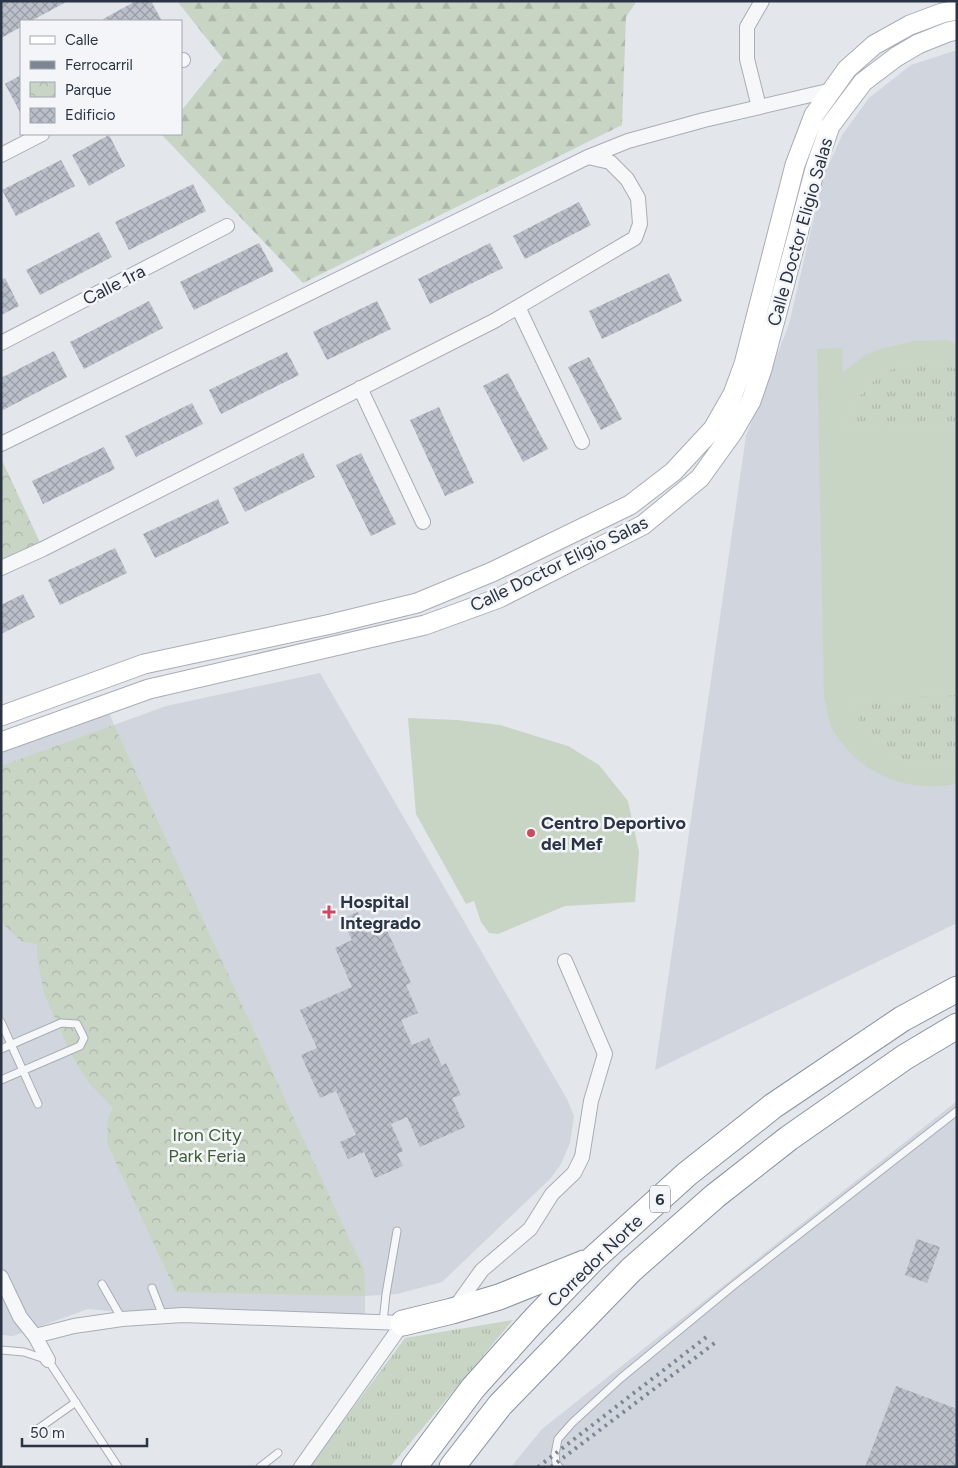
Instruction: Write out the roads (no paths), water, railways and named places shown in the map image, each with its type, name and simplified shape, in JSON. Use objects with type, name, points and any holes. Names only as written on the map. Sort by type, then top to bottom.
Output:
[{"type":"highway","name":"Corredor Norte","points":[[414,1467],[473,1388],[535,1319],[593,1259],[687,1174],[773,1106],[902,1019],[957,989]]},
{"type":"highway","name":"Corredor Norte","points":[[452,1467],[500,1406],[631,1270],[701,1208],[812,1122],[904,1057],[957,1026]]},
{"type":"highway","points":[[393,1322],[452,1311],[499,1297],[593,1259]]},
{"type":"street","points":[[759,107],[747,59],[746,27],[762,1]]},
{"type":"street","name":"Calle Doctor Eligio Salas","points":[[1,716],[144,664],[331,624],[417,603],[492,572],[637,500],[673,472],[712,429],[732,394],[744,364],[794,165],[814,115],[848,69],[874,45],[910,25],[942,13],[957,10]]},
{"type":"street","name":"Calle Doctor Eligio Salas","points":[[1,742],[148,689],[425,626],[499,598],[643,525],[700,478],[733,432],[751,401],[762,369],[815,169],[830,126],[863,82],[896,57],[918,44],[957,30]]},
{"type":"street","points":[[1,444],[588,157],[628,141],[704,120],[832,90]]},
{"type":"street","points":[[1,156],[40,135]]},
{"type":"street","points":[[1,568],[44,549],[494,321],[635,238],[640,224],[638,198],[628,179],[610,162],[588,157]]},
{"type":"street","name":"Calle 1ra","points":[[1,343],[227,226]]},
{"type":"street","points":[[518,306],[582,442]]},
{"type":"street","points":[[360,388],[423,522]]},
{"type":"street","points":[[452,1311],[482,1270],[530,1229],[552,1194],[574,1173],[582,1157],[591,1101],[605,1054],[565,961]]},
{"type":"street","points":[[1,1278],[20,1318],[35,1336],[48,1360]]},
{"type":"street","points":[[35,1336],[74,1326],[122,1319],[183,1315],[393,1322]]},
{"type":"street","points":[[300,1467],[393,1322]]},
{"type":"lane","points":[[1,1022],[38,1104]]},
{"type":"lane","points":[[1,1050],[61,1023],[77,1024],[84,1038],[80,1046],[1,1080]]},
{"type":"lane","points":[[559,1467],[554,1454],[558,1439],[572,1423],[621,1378],[734,1285],[957,1111]]},
{"type":"lane","points":[[393,1322],[386,1294],[397,1230]]},
{"type":"lane","points":[[102,1284],[122,1319]]},
{"type":"lane","points":[[152,1288],[163,1316]]},
{"type":"lane","points":[[1,1350],[24,1352],[48,1360],[118,1467]]},
{"type":"lane","points":[[35,1431],[76,1402]]},
{"type":"lane","points":[[260,1467],[278,1453]]},
{"type":"railway","points":[[538,1467],[709,1335]]},
{"type":"railway","points":[[551,1467],[716,1342]]},
{"type":"place","name":"Centro Deportivo del Mef","points":[[531,833]]},
{"type":"place","name":"Hospital Integrado","points":[[329,912]]},
{"type":"park label","name":"Iron City Park Feria","points":[[207,1145]]}]
